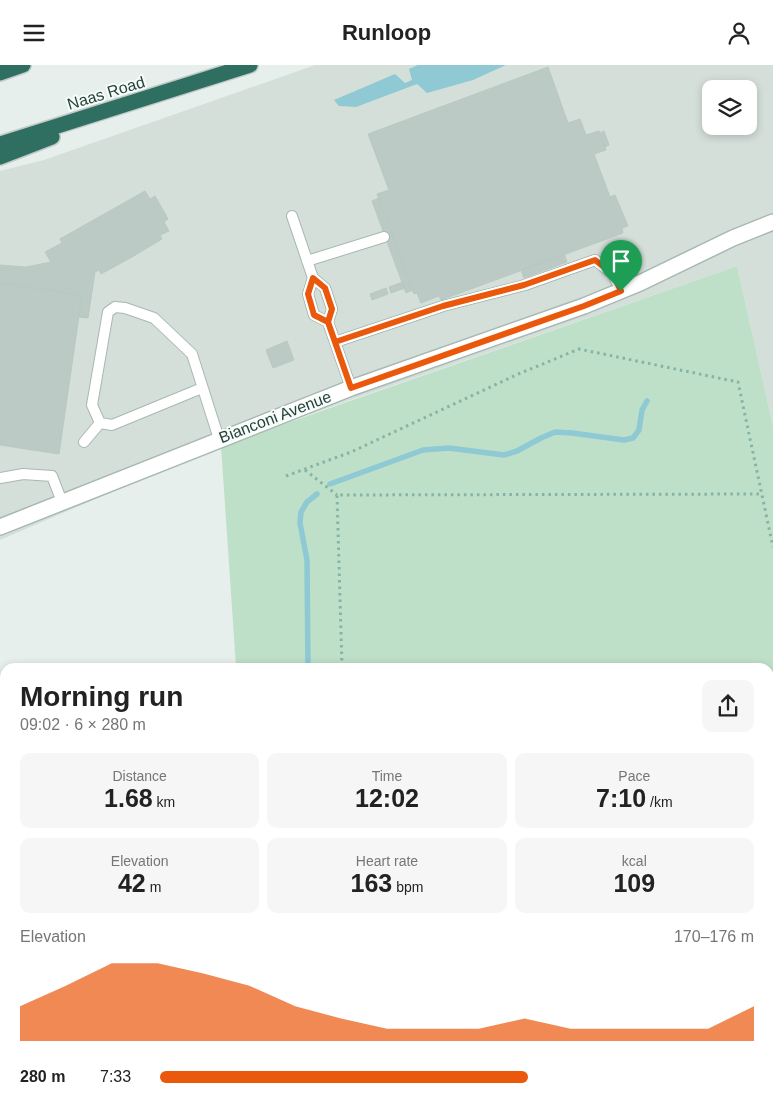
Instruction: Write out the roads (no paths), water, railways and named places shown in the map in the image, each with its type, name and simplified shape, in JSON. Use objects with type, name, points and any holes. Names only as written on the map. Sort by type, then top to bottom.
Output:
[{"type":"highway","points":[[0,73],[23,65]]},
{"type":"highway","name":"Naas Road","points":[[0,144],[250,65]]},
{"type":"highway","points":[[0,157],[45,141],[105,111]]},
{"type":"street","name":"Bianconi Avenue","points":[[0,527],[351,388],[584,306],[621,291],[733,238],[773,223]]},
{"type":"lane","points":[[292,216],[313,278],[325,288],[332,309],[328,322],[351,388]]},
{"type":"lane","points":[[307,261],[384,237]]},
{"type":"lane","points":[[335,342],[443,306],[524,285],[595,260],[613,274],[621,291]]},
{"type":"lane","points":[[313,278],[308,294],[314,315],[328,322]]},
{"type":"lane","points":[[100,423],[92,405],[108,312],[115,307],[125,308],[154,318],[192,354],[219,439]]},
{"type":"lane","points":[[100,423],[112,425],[202,389]]},
{"type":"lane","points":[[84,442],[100,423]]},
{"type":"lane","points":[[0,478],[23,474],[52,476],[62,502]]},
{"type":"water","points":[[418,65],[506,65],[473,80],[427,93],[417,84],[356,107],[339,106],[334,100],[395,74],[405,83],[412,80],[409,69]]},
{"type":"waterway","points":[[330,484],[423,450],[449,448],[504,455],[517,451],[555,432],[624,440],[633,438],[639,430],[642,410],[647,401]]},
{"type":"waterway","points":[[308,663],[307,560],[300,523],[301,512],[307,502],[317,494]]}]
